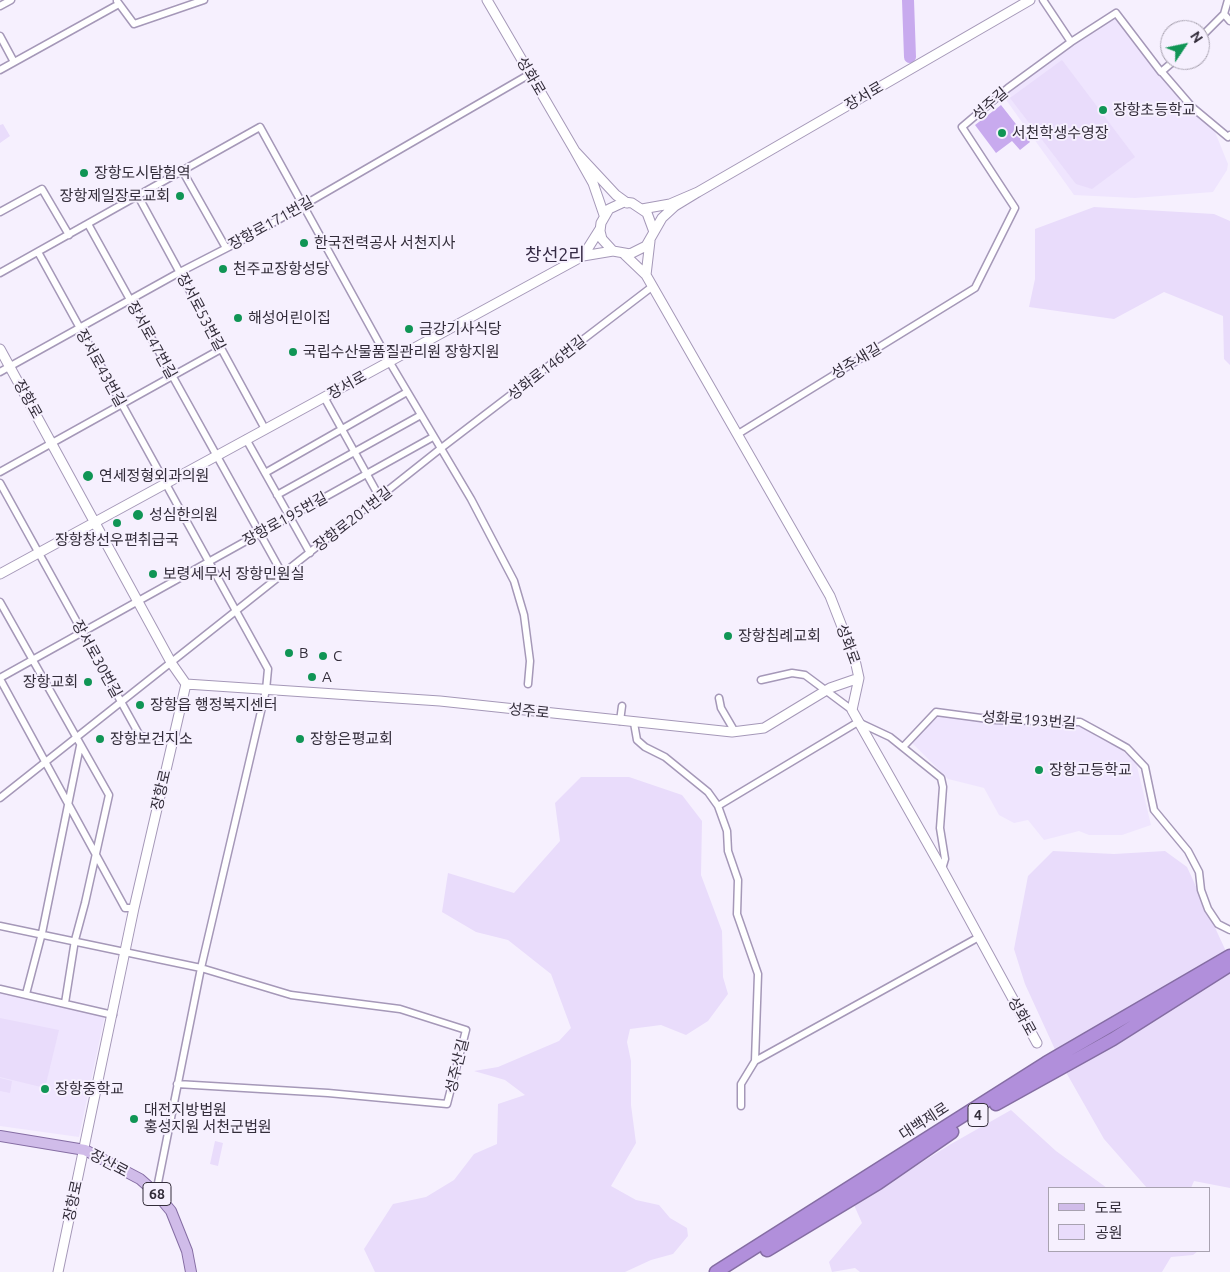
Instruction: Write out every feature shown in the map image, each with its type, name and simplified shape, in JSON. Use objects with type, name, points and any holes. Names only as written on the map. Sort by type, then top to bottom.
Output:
[{"type":"highway","name":"대백제로","points":[[723,1270],[1046,1063],[1230,956]]},
{"type":"highway","name":"대백제로","points":[[723,1270],[878,1183],[988,1108],[1113,1039],[1230,965]]},
{"type":"highway","points":[[710,1272],[723,1270]]},
{"type":"main road","name":"장산로","points":[[0,1136],[85,1150],[140,1180],[156,1193],[170,1211],[187,1251],[192,1272]]},
{"type":"street","points":[[0,6],[11,0]]},
{"type":"street","points":[[0,70],[118,2],[134,24],[204,0]]},
{"type":"street","name":"성화로","points":[[487,0],[575,152]]},
{"type":"street","name":"장서로","points":[[698,192],[1030,0]]},
{"type":"street","points":[[1043,0],[1071,42]]},
{"type":"street","points":[[1210,28],[1224,14],[1228,0]]},
{"type":"street","name":"성주길","points":[[975,288],[1015,208],[962,127],[1008,88],[1071,42],[1116,13],[1161,71]]},
{"type":"street","points":[[1224,14],[1230,21]]},
{"type":"street","points":[[0,36],[14,62]]},
{"type":"street","points":[[1161,71],[1192,107],[1228,137],[1230,135]]},
{"type":"street","name":"장항로171번길","points":[[0,372],[303,205],[530,74]]},
{"type":"street","points":[[0,273],[88,224],[137,194],[260,127],[420,415],[472,499],[514,581],[526,624],[530,661],[528,684]]},
{"type":"street","points":[[575,152],[616,195],[647,213],[652,236],[646,275]]},
{"type":"street","points":[[575,152],[592,183],[604,215]]},
{"type":"street","points":[[182,170],[226,248]]},
{"type":"street","points":[[0,212],[42,189],[68,235]]},
{"type":"street","points":[[642,209],[670,204],[698,192]]},
{"type":"street","points":[[582,256],[613,251],[624,254],[639,252],[652,236],[662,218],[676,206],[698,192]]},
{"type":"street","name":"장서로53번길","points":[[137,194],[265,429]]},
{"type":"street","points":[[582,256],[600,229],[604,215],[616,204],[627,203]]},
{"type":"street","name":"장서로47번길","points":[[88,224],[216,456]]},
{"type":"street","points":[[600,229],[602,239],[613,251]]},
{"type":"street","name":"장서로43번길","points":[[38,252],[268,669],[266,690]]},
{"type":"street","name":"성화로","points":[[624,254],[646,275],[653,286],[830,596],[855,660],[859,678],[852,710],[1037,1043]]},
{"type":"street","name":"장서로","points":[[0,574],[582,256]]},
{"type":"street","name":"성화로146번길","points":[[440,449],[653,286]]},
{"type":"street","name":"성주새길","points":[[738,434],[975,288]]},
{"type":"street","name":"장항로","points":[[0,349],[172,664],[186,684],[134,908],[58,1272]]},
{"type":"street","points":[[0,472],[221,349]]},
{"type":"street","points":[[264,473],[407,392]]},
{"type":"street","points":[[324,396],[380,498]]},
{"type":"street","points":[[278,495],[420,415]]},
{"type":"street","name":"장항로195번길","points":[[0,678],[433,437]]},
{"type":"street","points":[[246,439],[310,553]]},
{"type":"street","name":"장항로201번길","points":[[0,798],[45,760],[172,664],[440,449]]},
{"type":"street","points":[[216,456],[283,575]]},
{"type":"street","name":"장서로30번길","points":[[0,483],[140,736],[173,740]]},
{"type":"street","points":[[0,602],[109,795],[75,940],[64,1003]]},
{"type":"street","points":[[760,680],[792,673],[805,675],[852,710]]},
{"type":"street","points":[[0,678],[126,908],[134,908]]},
{"type":"street","name":"성주로","points":[[186,684],[440,701],[634,723],[735,732],[764,728],[825,691],[859,678]]},
{"type":"street","points":[[156,1193],[201,968],[266,690]]},
{"type":"street","points":[[719,698],[721,708],[735,732]]},
{"type":"street","points":[[620,721],[622,706]]},
{"type":"street","name":"성화로193번길","points":[[903,746],[936,712],[996,720],[1080,722],[1127,748],[1145,767],[1154,810],[1188,851],[1199,872],[1201,890],[1208,908],[1218,924],[1230,930]]},
{"type":"street","points":[[718,806],[858,722],[890,737],[941,778],[943,787],[940,828],[945,859],[942,869]]},
{"type":"street","points":[[634,723],[637,740],[645,747],[665,757],[708,792],[718,806],[727,831],[728,851],[738,880],[737,914],[758,974],[755,1061],[741,1084],[741,1106]]},
{"type":"street","points":[[26,994],[42,933],[80,746]]},
{"type":"street","name":"성주산길","points":[[0,926],[42,933],[201,968],[291,995],[400,1009],[466,1030],[447,1104],[328,1093],[178,1084]]},
{"type":"street","points":[[755,1061],[979,937]]},
{"type":"street","points":[[0,989],[113,1015]]},
{"type":"shaded area","name":"장항초등학교","points":[[1117,19],[1172,91],[1215,132],[1228,164],[1227,170],[1213,192],[1135,198],[1074,195],[1004,97],[1013,87],[1111,20]]},
{"type":"shaded area","name":"서천학생수영장","points":[[1001,105],[1030,142],[1020,150],[1012,141],[996,153],[975,125]]},
{"type":"shaded area","name":"장항고등학교","points":[[938,714],[992,723],[1077,726],[1112,742],[1136,762],[1151,825],[1122,835],[1089,835],[1079,831],[1044,840],[1028,820],[1014,823],[999,815],[984,788],[948,779],[912,743]]},
{"type":"shaded area","name":"장항중학교","points":[[0,990],[105,1015],[79,1137],[0,1126]]},
{"type":"green space","points":[[1062,60],[1135,157],[1092,189],[1076,184],[1010,98]]},
{"type":"green space","points":[[3,124],[10,136],[0,143],[0,125]]},
{"type":"green space","points":[[1094,207],[1214,214],[1230,221],[1230,365],[1224,359],[1223,316],[1164,292],[1114,319],[1029,307],[1035,279],[1035,229]]},
{"type":"green space","points":[[581,777],[629,777],[682,795],[702,821],[701,875],[722,931],[723,977],[728,994],[708,1021],[686,1035],[661,1025],[630,1029],[627,1042],[631,1061],[631,1105],[636,1143],[611,1186],[636,1200],[659,1205],[670,1218],[687,1228],[688,1236],[673,1254],[651,1260],[625,1272],[375,1272],[364,1249],[393,1204],[426,1197],[454,1180],[474,1154],[497,1144],[498,1104],[525,1095],[505,1080],[474,1071],[498,1067],[559,1041],[571,1028],[551,974],[508,940],[476,932],[442,912],[448,873],[514,893],[560,841],[555,803]]},
{"type":"green space","points":[[1053,851],[1114,854],[1165,851],[1187,867],[1230,960],[1230,1188],[1194,1181],[1191,1187],[1146,1187],[1104,1139],[1063,1067],[1025,984],[1014,949],[1028,876]]},
{"type":"green space","points":[[0,1018],[59,1030],[45,1088],[0,1077]]},
{"type":"green space","points":[[0,1078],[12,1081],[10,1093],[0,1091]]},
{"type":"green space","points":[[1011,1110],[1056,1151],[1106,1187],[1048,1187],[1048,1252],[1197,1252],[1193,1255],[1171,1257],[1162,1272],[860,1272],[855,1268],[832,1272],[829,1262],[862,1223],[854,1205],[951,1144]]},
{"type":"green space","points":[[215,1141],[223,1143],[218,1166],[210,1164]]},
{"type":"waterway","points":[[908,0],[910,57]]},
{"type":"place","name":"장항초등학교","points":[[1103,110]]},
{"type":"place","name":"서천학생수영장","points":[[1002,133]]},
{"type":"place","name":"장항도시탐험역","points":[[84,173]]},
{"type":"place","name":"장항제일장로교회","points":[[180,196]]},
{"type":"place","name":"한국전력공사 서천지사","points":[[304,243]]},
{"type":"place","name":"천주교장항성당","points":[[223,269]]},
{"type":"place","name":"해성어린이집","points":[[238,318]]},
{"type":"place","name":"금강기사식당","points":[[409,329]]},
{"type":"place","name":"국립수산물품질관리원 장항지원","points":[[293,352]]},
{"type":"place","name":"연세정형외과의원","points":[[88,476]]},
{"type":"place","name":"성심한의원","points":[[138,515]]},
{"type":"place","name":"장항창선우편취급국","points":[[117,523]]},
{"type":"place","name":"보령세무서 장항민원실","points":[[153,574]]},
{"type":"place","name":"장항침례교회","points":[[728,636]]},
{"type":"place","name":"B","points":[[289,653]]},
{"type":"place","name":"C","points":[[323,656]]},
{"type":"place","name":"A","points":[[312,677]]},
{"type":"place","name":"장항교회","points":[[88,682]]},
{"type":"place","name":"장항읍 행정복지센터","points":[[140,705]]},
{"type":"place","name":"장항보건지소","points":[[100,739]]},
{"type":"place","name":"장항은평교회","points":[[300,739]]},
{"type":"place","name":"장항고등학교","points":[[1039,770]]},
{"type":"place","name":"장항중학교","points":[[45,1089]]},
{"type":"place","name":"대전지방법원 홍성지원 서천군법원","points":[[134,1119]]},
{"type":"district","name":"창선2리","points":[[555,255]]}]
